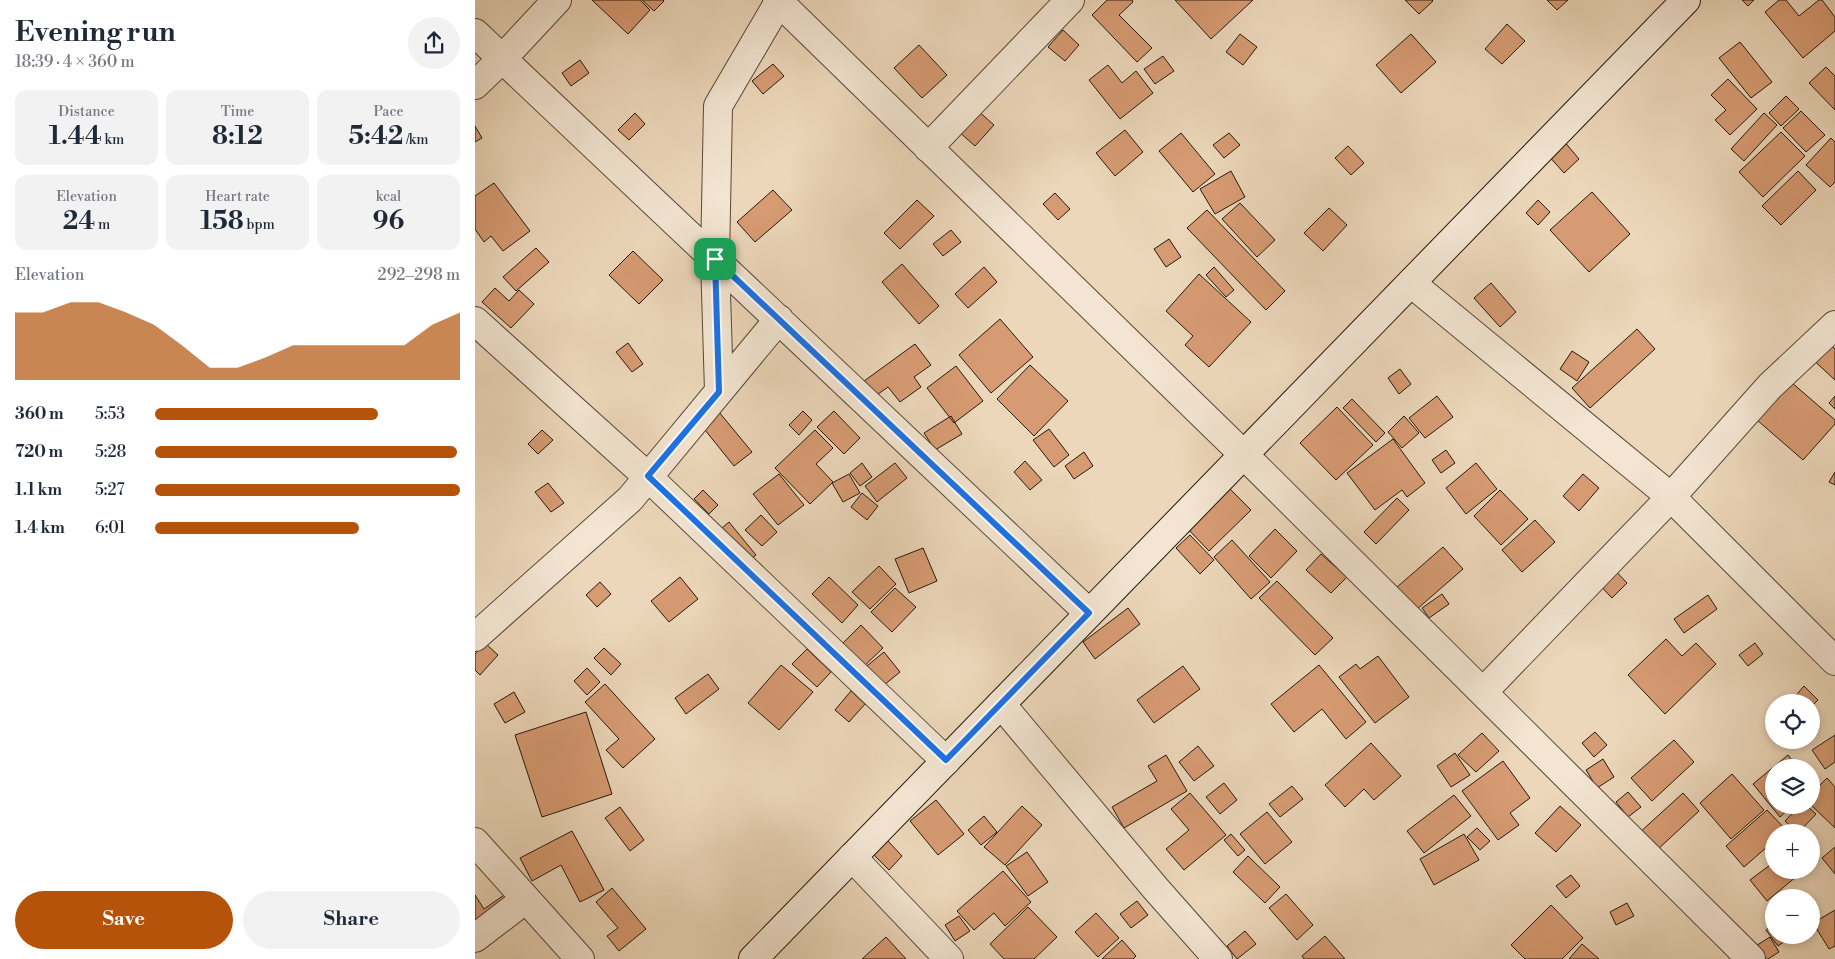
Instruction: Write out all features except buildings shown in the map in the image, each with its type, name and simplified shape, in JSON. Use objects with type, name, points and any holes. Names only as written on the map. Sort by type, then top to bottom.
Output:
[{"type":"street","points":[[475,85],[557,0]]},
{"type":"street","points":[[928,148],[1070,0]]},
{"type":"street","points":[[719,392],[715,259],[718,106],[778,1],[1244,455],[1751,959]]},
{"type":"street","points":[[753,959],[1411,283],[1678,3]]},
{"type":"street","points":[[475,34],[1089,613]]},
{"type":"street","points":[[1411,283],[1671,497],[1833,656]]},
{"type":"street","points":[[475,637],[630,499],[779,319]]},
{"type":"street","points":[[1483,692],[1671,497],[1770,386],[1835,325]]},
{"type":"street","points":[[478,331],[648,476],[946,760]]},
{"type":"street","points":[[1001,704],[1217,959]]},
{"type":"street","points":[[475,842],[579,959]]},
{"type":"street","points":[[852,857],[949,959]]},
{"type":"street","points":[[475,938],[526,899]]},
{"type":"route","points":[[715,259],[1089,613],[946,760],[648,476],[719,392],[715,259]]}]
